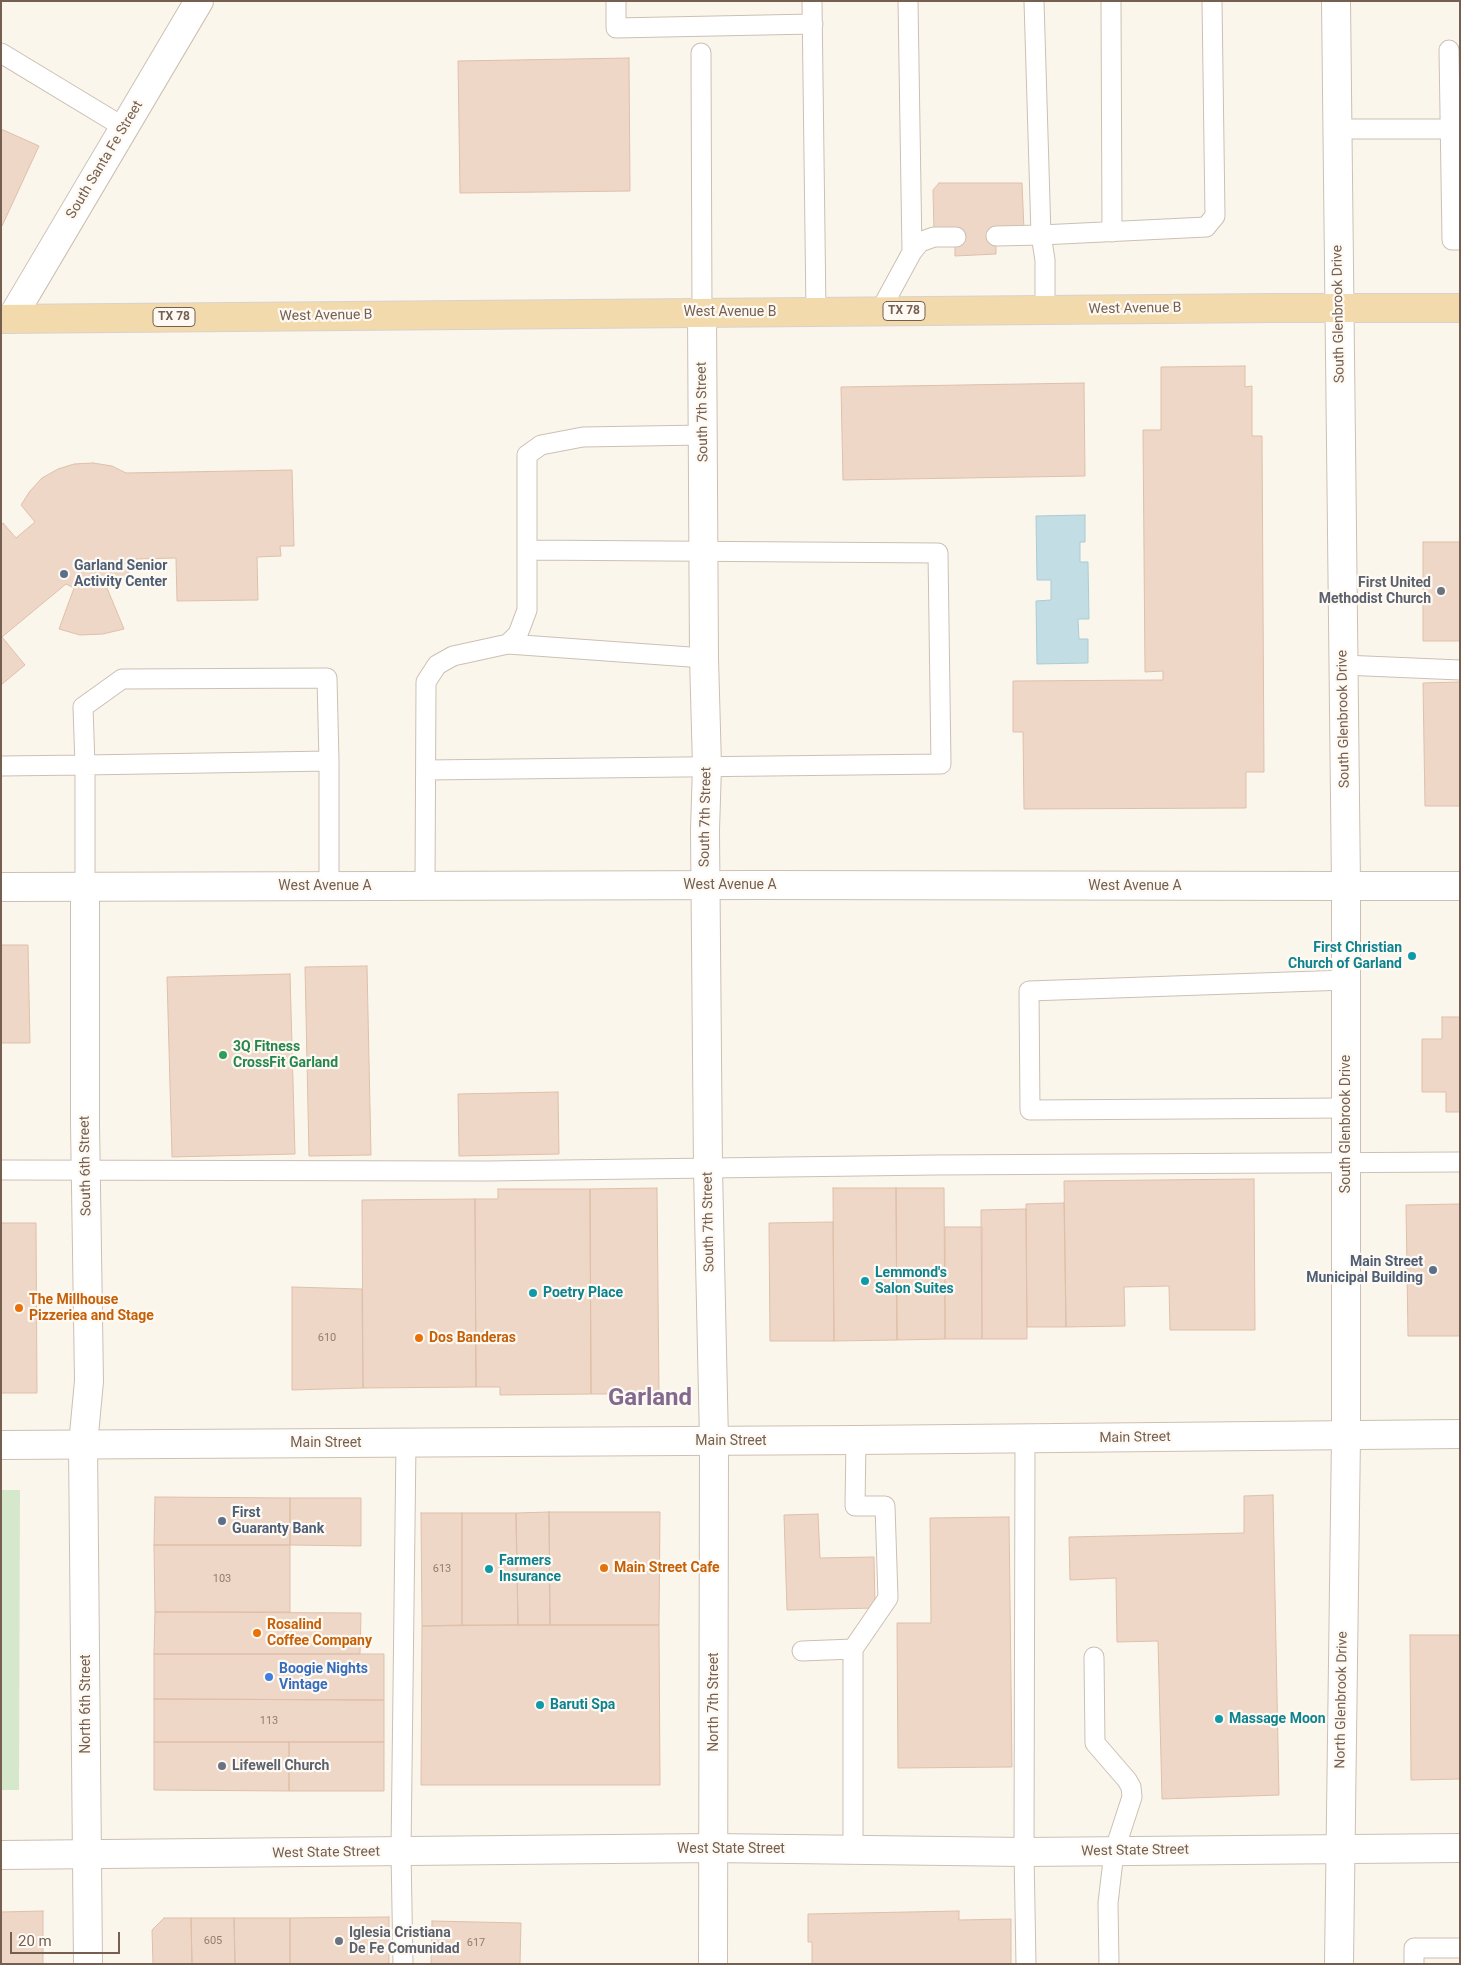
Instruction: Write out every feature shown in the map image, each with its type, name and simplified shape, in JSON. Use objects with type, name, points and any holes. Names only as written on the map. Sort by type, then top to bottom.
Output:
[{"type":"main road","name":"West Avenue B","points":[[4,324],[702,312],[1460,308]]},
{"type":"street","name":"South Santa Fe Street","points":[[4,324],[125,128],[199,1]]},
{"type":"street","name":"South Glenbrook Drive","points":[[1336,1],[1346,886],[1346,1436]]},
{"type":"street","name":"South 7th Street","points":[[702,312],[704,658],[707,766],[705,830],[708,1169],[714,1441]]},
{"type":"street","name":"West Avenue A","points":[[1,887],[706,885],[1460,886]]},
{"type":"street","name":"South 6th Street","points":[[83,1445],[89,1381],[85,887]]},
{"type":"street","name":"Main Street","points":[[1,1445],[1460,1434]]},
{"type":"street","name":"North Glenbrook Drive","points":[[1340,1964],[1346,1436]]},
{"type":"street","name":"North 7th Street","points":[[713,1964],[714,1441]]},
{"type":"street","name":"North 6th Street","points":[[83,1445],[88,1964]]},
{"type":"street","name":"West State Street","points":[[1,1855],[87,1856],[713,1848],[1114,1852],[1460,1848]]},
{"type":"lane","points":[[616,1],[616,28],[812,24]]},
{"type":"lane","points":[[812,1],[816,312]]},
{"type":"lane","points":[[908,1],[912,252]]},
{"type":"lane","points":[[1034,1],[1041,235],[1045,260],[1045,310]]},
{"type":"lane","points":[[1111,1],[1112,232]]},
{"type":"lane","points":[[996,236],[1206,227],[1215,216],[1212,1]]},
{"type":"lane","points":[[1449,50],[1452,240],[1460,240]]},
{"type":"lane","points":[[1,53],[125,128]]},
{"type":"lane","points":[[701,53],[702,312]]},
{"type":"lane","points":[[1337,129],[1451,129]]},
{"type":"lane","points":[[880,311],[912,252],[920,242],[934,237],[956,237]]},
{"type":"lane","points":[[508,644],[518,634],[527,610],[527,455],[541,444],[583,437],[703,435]]},
{"type":"lane","points":[[426,770],[941,764],[938,553],[527,550]]},
{"type":"lane","points":[[425,886],[426,682],[437,664],[454,656],[508,644],[704,658]]},
{"type":"lane","points":[[1343,664],[1460,670]]},
{"type":"lane","points":[[85,887],[83,707],[122,679],[327,678],[329,886]]},
{"type":"lane","points":[[1,766],[329,761]]},
{"type":"lane","points":[[1346,980],[1029,991],[1029,1001],[1030,1110],[1346,1108]]},
{"type":"lane","points":[[1,1170],[488,1171],[935,1165],[1460,1162]]},
{"type":"lane","points":[[1025,1438],[1024,1852],[1026,1964]]},
{"type":"lane","points":[[853,1850],[853,1649],[888,1598],[885,1506],[855,1506],[856,1440]]},
{"type":"lane","points":[[403,1964],[401,1852],[406,1443]]},
{"type":"lane","points":[[802,1651],[853,1649]]},
{"type":"lane","points":[[1094,1657],[1095,1743],[1131,1787],[1132,1797],[1114,1852],[1108,1903],[1109,1964]]},
{"type":"lane","points":[[1414,1964],[1414,1948],[1460,1948]]},
{"type":"green space","points":[[1,1490],[20,1490],[19,1790],[1,1790]]},
{"type":"water","points":[[1085,515],[1085,542],[1080,542],[1080,562],[1088,562],[1089,619],[1078,619],[1079,639],[1088,639],[1088,663],[1037,664],[1036,601],[1051,600],[1051,580],[1037,580],[1036,516]]},
{"type":"building","points":[[629,58],[630,191],[460,193],[458,61]]},
{"type":"building","points":[[1,129],[39,146],[2,226],[1,226]]},
{"type":"building","points":[[939,183],[1022,183],[1024,230],[996,230],[996,254],[955,256],[955,232],[934,232],[933,190]]},
{"type":"building","points":[[1245,366],[1245,387],[1252,386],[1252,436],[1262,436],[1264,772],[1246,772],[1246,808],[1024,809],[1023,732],[1013,732],[1013,681],[1163,680],[1163,671],[1145,672],[1143,430],[1161,430],[1161,367]]},
{"type":"building","points":[[1084,383],[1085,476],[843,480],[841,387]]},
{"type":"building","name":"Garland Senior Activity Center","points":[[93,463],[112,466],[126,473],[292,470],[294,546],[280,546],[281,556],[257,557],[258,600],[177,601],[176,558],[136,559],[132,568],[122,580],[107,588],[124,629],[103,634],[80,635],[59,629],[74,588],[66,584],[2,637],[25,665],[1,685],[1,525],[3,523],[16,538],[35,522],[21,505],[42,478],[58,469],[74,464]]},
{"type":"building","name":"First United Methodist Church","points":[[1423,542],[1460,542],[1460,641],[1423,641]]},
{"type":"building","points":[[1460,682],[1460,806],[1425,806],[1423,683]]},
{"type":"building","points":[[1,945],[28,945],[30,1043],[1,1043]]},
{"type":"building","points":[[367,966],[371,1155],[309,1156],[305,967]]},
{"type":"building","points":[[290,974],[295,1154],[172,1157],[167,977]]},
{"type":"building","points":[[1442,1017],[1460,1017],[1460,1112],[1446,1112],[1446,1092],[1422,1092],[1422,1039],[1442,1039]]},
{"type":"building","points":[[558,1092],[559,1154],[459,1156],[458,1094]]},
{"type":"building","points":[[1254,1179],[1255,1330],[1170,1330],[1169,1286],[1124,1287],[1125,1326],[1066,1327],[1064,1181]]},
{"type":"building","points":[[657,1188],[659,1394],[591,1394],[590,1189]]},
{"type":"building","name":"Lemmond's Salon Suites","points":[[833,1188],[896,1188],[897,1340],[834,1341]]},
{"type":"building","points":[[896,1188],[944,1188],[945,1339],[897,1340]]},
{"type":"building","name":"Poetry Place","points":[[498,1189],[590,1189],[591,1394],[500,1395],[500,1387],[476,1387],[475,1199],[498,1199]]},
{"type":"building","name":"Dos Banderas","points":[[475,1199],[476,1387],[363,1388],[362,1200]]},
{"type":"building","points":[[1064,1203],[1066,1327],[1027,1327],[1026,1204]]},
{"type":"building","name":"Main Street Municipal Building","points":[[1460,1204],[1460,1336],[1408,1336],[1406,1205]]},
{"type":"building","points":[[1026,1209],[1027,1339],[982,1339],[981,1210]]},
{"type":"building","points":[[833,1222],[834,1341],[770,1341],[769,1223]]},
{"type":"building","name":"The Millhouse Pizzeriea and Stage","points":[[1,1223],[36,1223],[37,1393],[1,1393]]},
{"type":"building","points":[[945,1227],[982,1227],[982,1339],[945,1339]]},
{"type":"building","points":[[292,1287],[362,1289],[363,1388],[292,1390]]},
{"type":"building","name":"Massage Moon","points":[[1273,1495],[1279,1795],[1162,1799],[1158,1641],[1117,1642],[1116,1578],[1070,1580],[1069,1537],[1244,1533],[1244,1496]]},
{"type":"building","name":"First Guaranty Bank","points":[[155,1497],[290,1498],[290,1545],[154,1545]]},
{"type":"building","points":[[290,1498],[361,1498],[361,1546],[290,1545]]},
{"type":"building","name":"Main Street Cafe","points":[[549,1512],[660,1512],[659,1625],[550,1625]]},
{"type":"building","points":[[549,1512],[550,1625],[518,1625],[516,1513]]},
{"type":"building","points":[[421,1513],[462,1513],[462,1625],[422,1626]]},
{"type":"building","name":"Farmers Insurance","points":[[462,1513],[516,1513],[518,1625],[462,1625]]},
{"type":"building","points":[[818,1514],[820,1558],[874,1557],[875,1608],[787,1610],[784,1515]]},
{"type":"building","points":[[1009,1517],[1012,1767],[898,1768],[897,1623],[931,1623],[930,1518]]},
{"type":"building","points":[[154,1545],[290,1545],[290,1612],[155,1612]]},
{"type":"building","name":"Rosalind Coffee Company","points":[[155,1612],[361,1613],[360,1654],[154,1654]]},
{"type":"building","name":"Baruti Spa","points":[[659,1625],[660,1785],[421,1785],[422,1626]]},
{"type":"building","points":[[1410,1635],[1460,1635],[1460,1779],[1411,1780]]},
{"type":"building","name":"Boogie Nights Vintage","points":[[154,1654],[384,1654],[384,1700],[154,1699]]},
{"type":"building","points":[[154,1699],[384,1700],[384,1742],[154,1742]]},
{"type":"building","name":"Lifewell Church","points":[[154,1742],[289,1742],[289,1791],[154,1790]]},
{"type":"building","points":[[289,1742],[384,1742],[384,1791],[289,1791]]},
{"type":"building","points":[[43,1911],[43,1964],[1,1964],[1,1912]]},
{"type":"building","points":[[959,1911],[959,1920],[1011,1919],[1011,1964],[812,1964],[812,1942],[808,1942],[808,1914]]},
{"type":"building","name":"Iglesia Cristiana De Fe Comunidad","points":[[389,1917],[389,1964],[290,1964],[290,1918]]},
{"type":"building","points":[[164,1918],[191,1918],[192,1964],[153,1964],[152,1930]]},
{"type":"building","points":[[191,1918],[234,1918],[235,1964],[192,1964]]},
{"type":"building","points":[[234,1918],[290,1918],[290,1964],[235,1964]]},
{"type":"building","points":[[432,1921],[521,1923],[520,1964],[431,1964]]},
{"type":"place","name":"Garland Senior Activity Center","points":[[64,574]]},
{"type":"place","name":"First United Methodist Church","points":[[1441,591]]},
{"type":"place","name":"First Christian Church of Garland","points":[[1412,956]]},
{"type":"place","name":"3Q Fitness CrossFit Garland","points":[[223,1055]]},
{"type":"place","name":"Main Street Municipal Building","points":[[1433,1270]]},
{"type":"place","name":"Lemmond's Salon Suites","points":[[865,1281]]},
{"type":"place","name":"Poetry Place","points":[[533,1293]]},
{"type":"place","name":"The Millhouse Pizzeriea and Stage","points":[[19,1308]]},
{"type":"place","name":"Dos Banderas","points":[[419,1338]]},
{"type":"place","name":"First Guaranty Bank","points":[[222,1521]]},
{"type":"place","name":"Main Street Cafe","points":[[604,1568]]},
{"type":"place","name":"Farmers Insurance","points":[[489,1569]]},
{"type":"place","name":"Rosalind Coffee Company","points":[[257,1633]]},
{"type":"place","name":"Boogie Nights Vintage","points":[[269,1677]]},
{"type":"place","name":"Baruti Spa","points":[[540,1705]]},
{"type":"place","name":"Massage Moon","points":[[1219,1719]]},
{"type":"place","name":"Lifewell Church","points":[[222,1766]]},
{"type":"place","name":"Iglesia Cristiana De Fe Comunidad","points":[[339,1941]]},
{"type":"district","name":"Garland","points":[[650,1399]]}]
